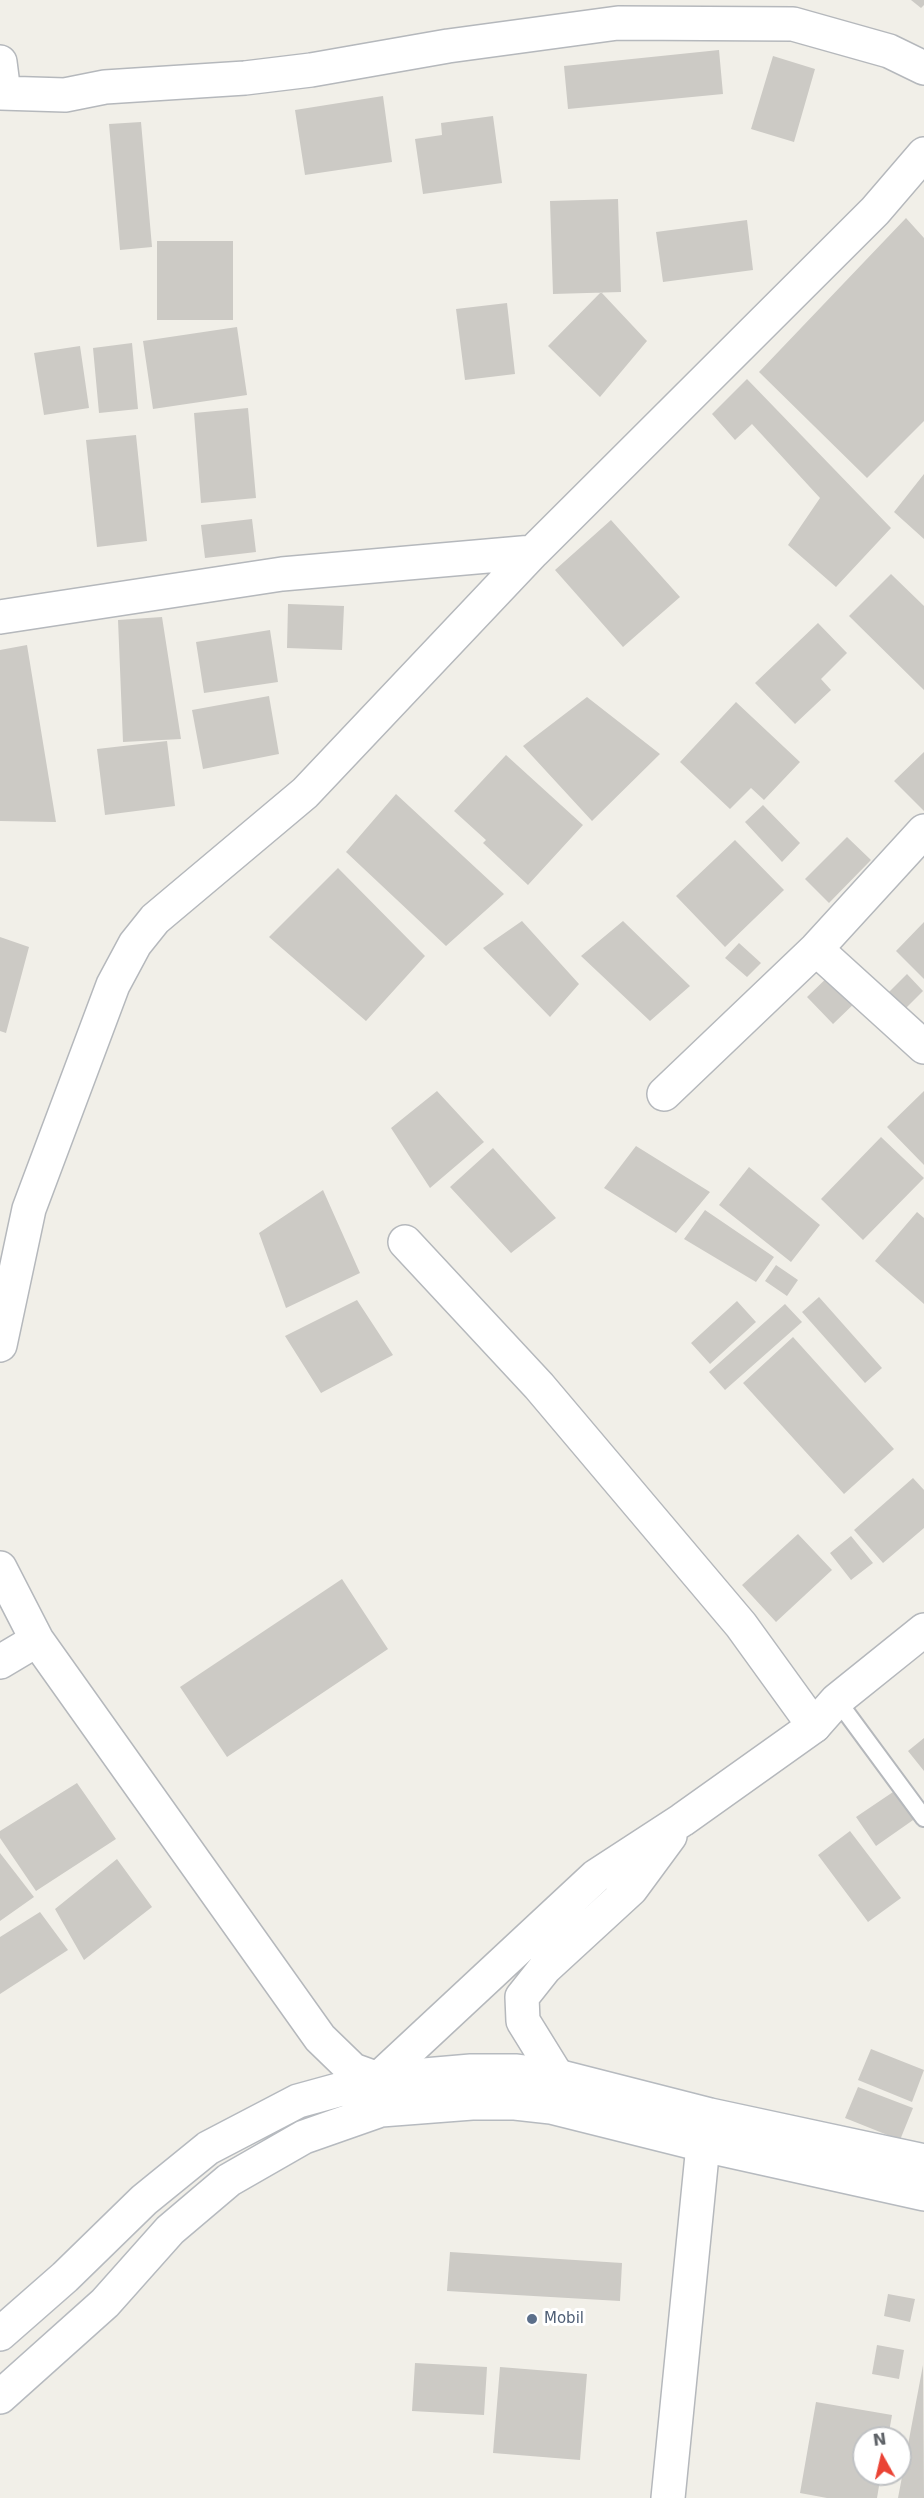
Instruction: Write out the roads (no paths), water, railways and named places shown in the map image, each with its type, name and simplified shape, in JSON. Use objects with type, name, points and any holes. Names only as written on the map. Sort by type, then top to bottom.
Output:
[{"type":"street","points":[[1,83],[65,95],[105,87],[245,78],[311,70],[448,46],[616,12],[798,12],[924,68]]},
{"type":"street","points":[[0,1345],[28,1209],[113,985],[135,944],[155,919],[305,793],[533,552],[875,211],[924,154]]},
{"type":"street","points":[[0,617],[282,574],[533,552]]},
{"type":"street","points":[[664,1094],[816,949],[924,831]]},
{"type":"street","points":[[816,949],[924,1047]]},
{"type":"street","points":[[405,1242],[539,1386],[741,1625],[814,1726]]},
{"type":"street","points":[[0,1568],[37,1640],[320,2038],[353,2070],[378,2079]]},
{"type":"street","points":[[378,2079],[596,1875],[682,1820],[814,1726],[837,1700],[924,1630]]},
{"type":"street","points":[[0,1662],[37,1640]]},
{"type":"street","points":[[557,2076],[523,2021],[522,1997],[545,1968],[631,1889],[682,1820]]},
{"type":"street","points":[[0,2334],[65,2277],[144,2200],[208,2148],[298,2101],[378,2079],[471,2071],[517,2071],[557,2076],[710,2115],[924,2161]]},
{"type":"street","points":[[0,2397],[105,2303],[170,2230],[229,2180],[304,2137],[381,2110],[472,2103],[515,2103],[551,2107],[703,2145],[924,2194]]},
{"type":"street","points":[[669,2498],[703,2145]]},
{"type":"lane","points":[[837,1700],[924,1818]]},
{"type":"place","name":"Mobil","points":[[532,2319]]}]
